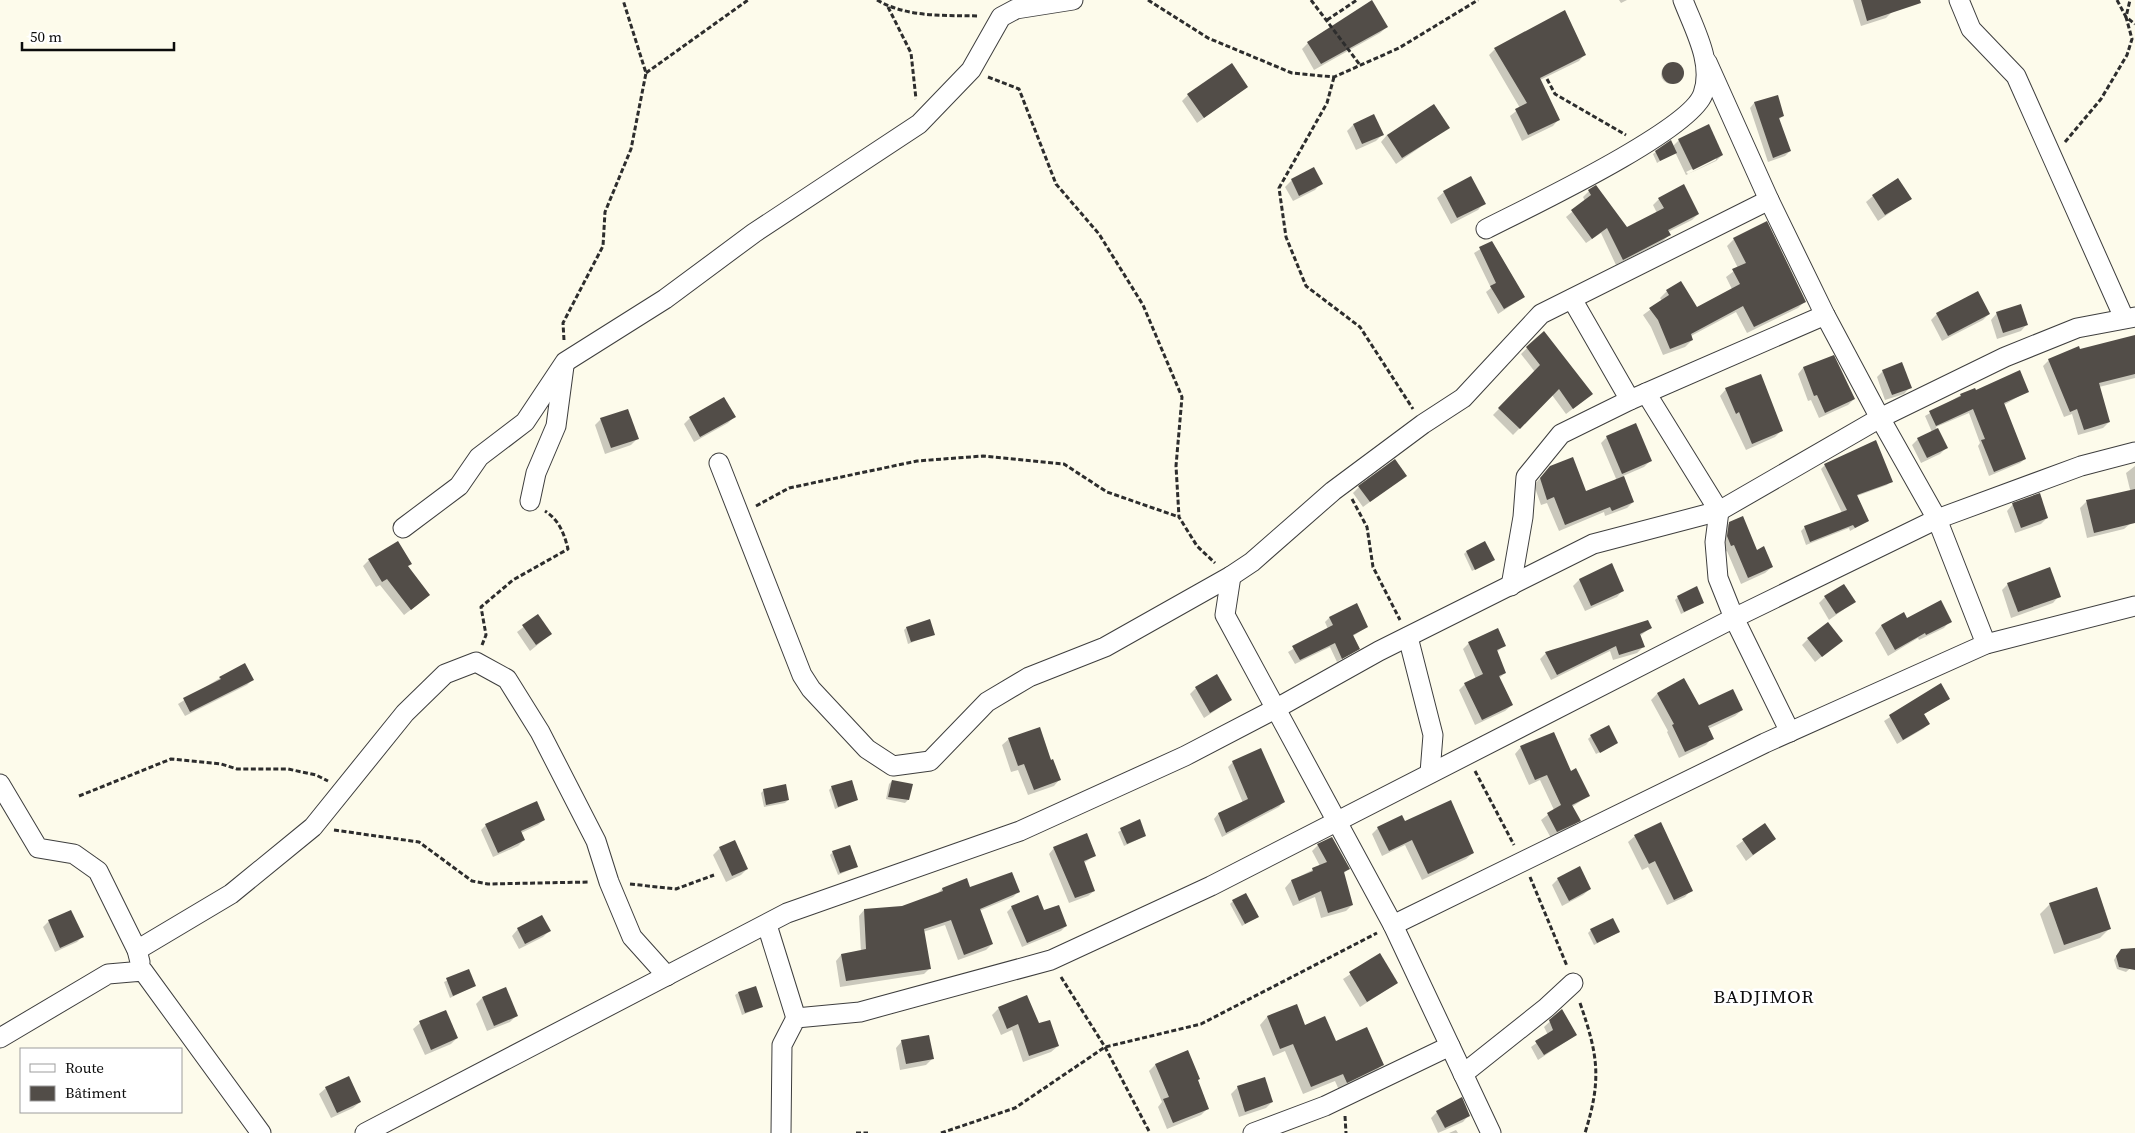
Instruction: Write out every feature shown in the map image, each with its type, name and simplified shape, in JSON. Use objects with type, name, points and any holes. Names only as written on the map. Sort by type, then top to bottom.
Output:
[{"type":"street","points":[[403,528],[458,486],[479,457],[525,422],[565,362],[665,300],[754,233],[919,124],[971,70],[1001,17],[1016,9],[1073,0]]},
{"type":"street","points":[[1683,0],[1707,62],[1769,200],[1825,315],[1937,519],[1986,644]]},
{"type":"street","points":[[365,1133],[767,925],[787,912],[1020,831],[1185,756],[1408,636],[1593,544],[1719,511],[1880,418],[2005,357],[2077,328],[2129,317],[2016,76],[1971,29],[1960,0]]},
{"type":"street","points":[[1486,230],[1644,145],[1677,124],[1703,95],[1707,62]]},
{"type":"street","points":[[719,464],[802,675],[811,689],[866,749],[893,766],[930,760],[987,702],[1029,677],[1105,647],[1231,576],[1252,562],[1343,483],[1423,424],[1463,398],[1540,314],[1769,200]]},
{"type":"street","points":[[1572,299],[1719,511],[1715,542],[1718,578],[1734,618],[1790,732]]},
{"type":"street","points":[[1511,586],[1523,517],[1526,477],[1561,434],[1638,396],[1825,315]]},
{"type":"street","points":[[530,501],[536,473],[556,426],[565,362]]},
{"type":"street","points":[[796,1018],[860,1012],[1051,960],[1211,886],[1734,618],[1937,519],[2081,466],[2135,452]]},
{"type":"street","points":[[1231,576],[1225,615],[1393,924],[1491,1133]]},
{"type":"street","points":[[1393,924],[1790,732],[1986,644],[2135,606]]},
{"type":"street","points":[[1408,636],[1433,735],[1430,773]]},
{"type":"street","points":[[137,950],[231,894],[313,827],[405,713],[445,674],[476,662],[507,679],[540,732],[596,841],[609,882],[632,937],[667,976]]},
{"type":"street","points":[[0,784],[38,848],[74,854],[98,871],[137,950],[143,972],[261,1133]]},
{"type":"street","points":[[767,925],[796,1018],[782,1045],[781,1133]]},
{"type":"street","points":[[0,1038],[108,974],[143,972]]},
{"type":"street","points":[[1463,1074],[1546,1008],[1573,983]]},
{"type":"street","points":[[1253,1133],[1325,1106],[1450,1046]]},
{"type":"path","points":[[565,362],[563,322],[603,246],[605,212],[631,149],[646,73],[623,0]]},
{"type":"path","points":[[646,73],[748,0]]},
{"type":"path","points":[[878,0],[888,6],[916,14],[1001,17]]},
{"type":"path","points":[[1148,0],[1208,38],[1292,74],[1334,77],[1399,48],[1477,0]]},
{"type":"path","points":[[1311,0],[1360,66]]},
{"type":"path","points":[[1327,20],[1357,0]]},
{"type":"path","points":[[2053,158],[2101,99],[2127,55],[2132,39],[2126,16],[2117,0]]},
{"type":"path","points":[[2126,16],[2130,0]]},
{"type":"path","points":[[888,6],[911,53],[919,124]]},
{"type":"path","points":[[2126,16],[2135,24]]},
{"type":"path","points":[[971,70],[1019,89],[1056,184],[1099,234],[1143,305],[1182,397],[1176,466],[1179,517],[1197,546],[1231,576]]},
{"type":"path","points":[[1334,77],[1326,103],[1279,188],[1286,237],[1306,286],[1360,327],[1423,424]]},
{"type":"path","points":[[1547,79],[1555,94],[1644,145]]},
{"type":"path","points":[[740,514],[789,488],[917,461],[983,456],[1064,464],[1107,492],[1179,517]]},
{"type":"path","points":[[1343,483],[1367,527],[1373,567],[1408,636]]},
{"type":"path","points":[[476,662],[486,635],[481,607],[513,580],[568,549],[565,535],[555,518],[530,501]]},
{"type":"path","points":[[1467,755],[1523,861],[1573,983],[1594,1043],[1597,1072],[1590,1116],[1585,1133]]},
{"type":"path","points":[[78,796],[171,759],[221,764],[237,769],[288,769],[316,775],[345,789]]},
{"type":"path","points":[[313,827],[419,842],[472,881],[488,884],[609,882],[676,889],[714,875]]},
{"type":"path","points":[[941,1133],[1015,1108],[1105,1047],[1201,1024],[1393,924]]},
{"type":"path","points":[[1051,960],[1105,1047],[1150,1133]]},
{"type":"path","points":[[856,1133],[868,1133]]},
{"type":"building","points":[[1372,0],[1388,27],[1321,64],[1307,42]]},
{"type":"building","points":[[1861,0],[1920,0],[1921,3],[1867,21]]},
{"type":"building","points":[[1565,10],[1586,55],[1540,78],[1560,120],[1528,135],[1515,109],[1527,103],[1494,48]]},
{"type":"building","points":[[1673,62],[1683,69],[1684,73],[1677,83],[1673,84],[1663,77],[1662,73],[1669,63]]},
{"type":"building","points":[[1232,63],[1248,87],[1204,118],[1187,94]]},
{"type":"building","points":[[1778,95],[1784,116],[1779,118],[1791,151],[1773,158],[1754,102]]},
{"type":"building","points":[[1434,104],[1450,128],[1402,158],[1387,135]]},
{"type":"building","points":[[1374,114],[1384,135],[1362,144],[1353,124]]},
{"type":"building","points":[[1709,124],[1723,155],[1693,170],[1678,139]]},
{"type":"building","points":[[1671,140],[1677,153],[1660,161],[1655,151]]},
{"type":"building","points":[[1314,167],[1323,184],[1299,196],[1291,179]]},
{"type":"building","points":[[1471,176],[1486,204],[1457,218],[1443,191]]},
{"type":"building","points":[[1898,178],[1912,199],[1885,215],[1872,195]]},
{"type":"building","points":[[1684,184],[1699,214],[1668,230],[1671,235],[1623,260],[1607,228],[1592,239],[1571,210],[1591,195],[1588,190],[1596,185],[1627,227],[1664,208],[1658,198]]},
{"type":"building","points":[[1767,221],[1806,302],[1754,327],[1743,306],[1691,334],[1693,340],[1670,349],[1658,320],[1649,308],[1669,295],[1666,290],[1681,281],[1697,307],[1740,284],[1732,269],[1746,263],[1733,238]]},
{"type":"building","points":[[1492,241],[1525,297],[1504,309],[1490,286],[1496,283],[1479,247]]},
{"type":"building","points":[[1978,291],[1990,314],[1948,336],[1936,313]]},
{"type":"building","points":[[2021,304],[2028,325],[2003,333],[1996,312]]},
{"type":"building","points":[[1544,331],[1593,394],[1573,409],[1559,389],[1520,429],[1498,408],[1540,365],[1526,347]]},
{"type":"building","points":[[2135,335],[2135,374],[2099,383],[2110,422],[2084,430],[2077,409],[2070,412],[2048,359],[2079,346],[2080,349]]},
{"type":"building","points":[[1834,355],[1855,399],[1825,413],[1817,395],[1814,396],[1803,367]]},
{"type":"building","points":[[1902,362],[1912,388],[1892,395],[1882,370]]},
{"type":"building","points":[[2020,370],[2029,392],[2004,403],[2026,459],[1994,472],[1981,440],[1985,439],[1973,409],[1936,426],[1929,411],[1961,396],[1960,394],[1975,388],[1976,390]]},
{"type":"building","points":[[1761,374],[1783,431],[1752,444],[1739,412],[1736,414],[1725,388]]},
{"type":"building","points":[[724,397],[736,417],[700,437],[689,417]]},
{"type":"building","points":[[628,409],[639,439],[611,448],[600,418]]},
{"type":"building","points":[[1636,423],[1652,461],[1622,474],[1606,436]]},
{"type":"building","points":[[1938,428],[1948,448],[1927,458],[1917,438]]},
{"type":"building","points":[[1876,440],[1893,482],[1857,495],[1869,521],[1855,528],[1853,525],[1810,542],[1804,526],[1847,510],[1824,464]]},
{"type":"building","points":[[1573,457],[1586,491],[1624,476],[1634,502],[1612,511],[1610,507],[1565,525],[1554,497],[1547,500],[1540,478],[1550,466]]},
{"type":"building","points":[[1395,459],[1407,476],[1370,502],[1358,486]]},
{"type":"building","points":[[2135,489],[2135,523],[2094,533],[2086,500]]},
{"type":"building","points":[[2040,493],[2048,518],[2021,528],[2012,503]]},
{"type":"building","points":[[1743,516],[1757,550],[1764,546],[1773,567],[1748,578],[1734,545],[1731,546],[1727,536],[1729,522]]},
{"type":"building","points":[[398,541],[412,564],[408,566],[430,595],[411,610],[387,579],[382,582],[368,559]]},
{"type":"building","points":[[1485,541],[1495,560],[1475,570],[1466,551]]},
{"type":"building","points":[[1612,563],[1624,591],[1591,606],[1579,579]]},
{"type":"building","points":[[2050,567],[2061,597],[2018,612],[2007,583]]},
{"type":"building","points":[[1844,584],[1856,602],[1836,614],[1824,596]]},
{"type":"building","points":[[1697,586],[1704,603],[1684,612],[1677,596]]},
{"type":"building","points":[[1941,600],[1952,622],[1926,635],[1925,633],[1895,650],[1881,625],[1904,612],[1907,618]]},
{"type":"building","points":[[1357,603],[1368,627],[1353,635],[1360,649],[1342,659],[1335,643],[1300,660],[1292,646],[1333,625],[1329,617]]},
{"type":"building","points":[[538,614],[552,634],[536,645],[522,625]]},
{"type":"building","points":[[930,619],[935,635],[911,642],[906,627]]},
{"type":"building","points":[[1648,620],[1652,628],[1640,634],[1645,647],[1619,655],[1616,646],[1557,675],[1545,652]]},
{"type":"building","points":[[1828,622],[1843,641],[1822,657],[1807,638]]},
{"type":"building","points":[[1498,628],[1506,646],[1497,650],[1506,673],[1499,676],[1513,705],[1482,720],[1464,683],[1483,674],[1468,642]]},
{"type":"building","points":[[245,663],[254,680],[190,712],[183,698],[221,679],[219,677]]},
{"type":"building","points":[[1217,674],[1232,700],[1210,713],[1195,687]]},
{"type":"building","points":[[1684,678],[1699,705],[1733,689],[1743,710],[1708,726],[1714,739],[1685,752],[1672,725],[1674,724],[1657,693]]},
{"type":"building","points":[[1941,683],[1950,699],[1924,714],[1930,724],[1903,740],[1889,715]]},
{"type":"building","points":[[1609,725],[1618,743],[1600,753],[1590,735]]},
{"type":"building","points":[[1040,727],[1051,760],[1053,759],[1061,780],[1034,790],[1024,764],[1018,766],[1008,738]]},
{"type":"building","points":[[1554,732],[1571,771],[1576,768],[1590,796],[1572,805],[1581,821],[1557,832],[1547,813],[1561,805],[1547,775],[1535,780],[1520,746]]},
{"type":"building","points":[[1261,748],[1285,802],[1226,833],[1218,813],[1248,799],[1232,761]]},
{"type":"building","points":[[852,780],[858,800],[838,807],[831,786]]},
{"type":"building","points":[[892,780],[913,784],[909,800],[888,797]]},
{"type":"building","points":[[786,784],[789,800],[766,805],[763,789]]},
{"type":"building","points":[[1451,800],[1474,853],[1428,874],[1412,840],[1389,851],[1377,827],[1402,815],[1405,821]]},
{"type":"building","points":[[537,801],[545,820],[521,831],[525,840],[498,853],[485,824]]},
{"type":"building","points":[[1140,819],[1146,836],[1127,844],[1120,828]]},
{"type":"building","points":[[1661,822],[1693,891],[1674,900],[1655,861],[1649,864],[1634,835]]},
{"type":"building","points":[[1765,823],[1776,839],[1753,855],[1742,839]]},
{"type":"building","points":[[1087,833],[1096,856],[1084,861],[1095,891],[1075,898],[1053,847]]},
{"type":"building","points":[[1332,837],[1350,869],[1344,872],[1353,905],[1328,913],[1321,891],[1299,901],[1291,880],[1313,871],[1312,868],[1327,862],[1317,844]]},
{"type":"building","points":[[735,840],[748,869],[732,876],[719,847]]},
{"type":"building","points":[[850,845],[858,867],[840,873],[832,851]]},
{"type":"building","points":[[1580,866],[1591,889],[1569,901],[1557,878]]},
{"type":"building","points":[[1012,872],[1020,892],[980,909],[993,944],[964,955],[951,920],[924,929],[931,969],[846,981],[841,954],[866,949],[864,909],[902,906],[943,891],[942,888],[967,878],[970,887]]},
{"type":"building","points":[[2097,887],[2111,929],[2064,945],[2049,903]]},
{"type":"building","points":[[1246,893],[1259,917],[1245,924],[1232,900]]},
{"type":"building","points":[[1038,895],[1044,910],[1059,905],[1067,926],[1027,943],[1011,906]]},
{"type":"building","points":[[71,910],[84,937],[60,948],[48,920]]},
{"type":"building","points":[[542,915],[551,931],[525,944],[517,928]]},
{"type":"building","points":[[1613,918],[1620,932],[1597,943],[1590,929]]},
{"type":"building","points":[[2135,948],[2135,970],[2119,967],[2116,956],[2121,949]]},
{"type":"building","points":[[1380,953],[1398,983],[1367,1002],[1349,972]]},
{"type":"building","points":[[469,969],[476,986],[453,996],[446,978]]},
{"type":"building","points":[[756,986],[763,1007],[745,1013],[738,992]]},
{"type":"building","points":[[506,987],[518,1016],[494,1026],[482,997]]},
{"type":"building","points":[[1027,995],[1039,1023],[1050,1020],[1059,1046],[1029,1056],[1018,1024],[1007,1029],[998,1007]]},
{"type":"building","points":[[1297,1004],[1305,1025],[1325,1016],[1336,1041],[1367,1027],[1384,1065],[1347,1083],[1343,1074],[1311,1087],[1293,1044],[1280,1049],[1267,1016]]},
{"type":"building","points":[[1562,1009],[1577,1035],[1544,1055],[1535,1041],[1553,1030],[1549,1020]]},
{"type":"building","points":[[446,1010],[458,1038],[431,1050],[419,1021]]},
{"type":"building","points":[[929,1035],[934,1059],[906,1064],[901,1040]]},
{"type":"building","points":[[1188,1050],[1200,1079],[1198,1080],[1209,1109],[1173,1123],[1163,1099],[1169,1097],[1155,1064]]},
{"type":"building","points":[[349,1076],[361,1102],[337,1113],[325,1087]]},
{"type":"building","points":[[1265,1077],[1273,1102],[1245,1112],[1237,1086]]},
{"type":"building","points":[[1462,1097],[1470,1116],[1445,1128],[1436,1111]]},
{"type":"district","name":"BADJIMOR","points":[[1764,996]]}]
